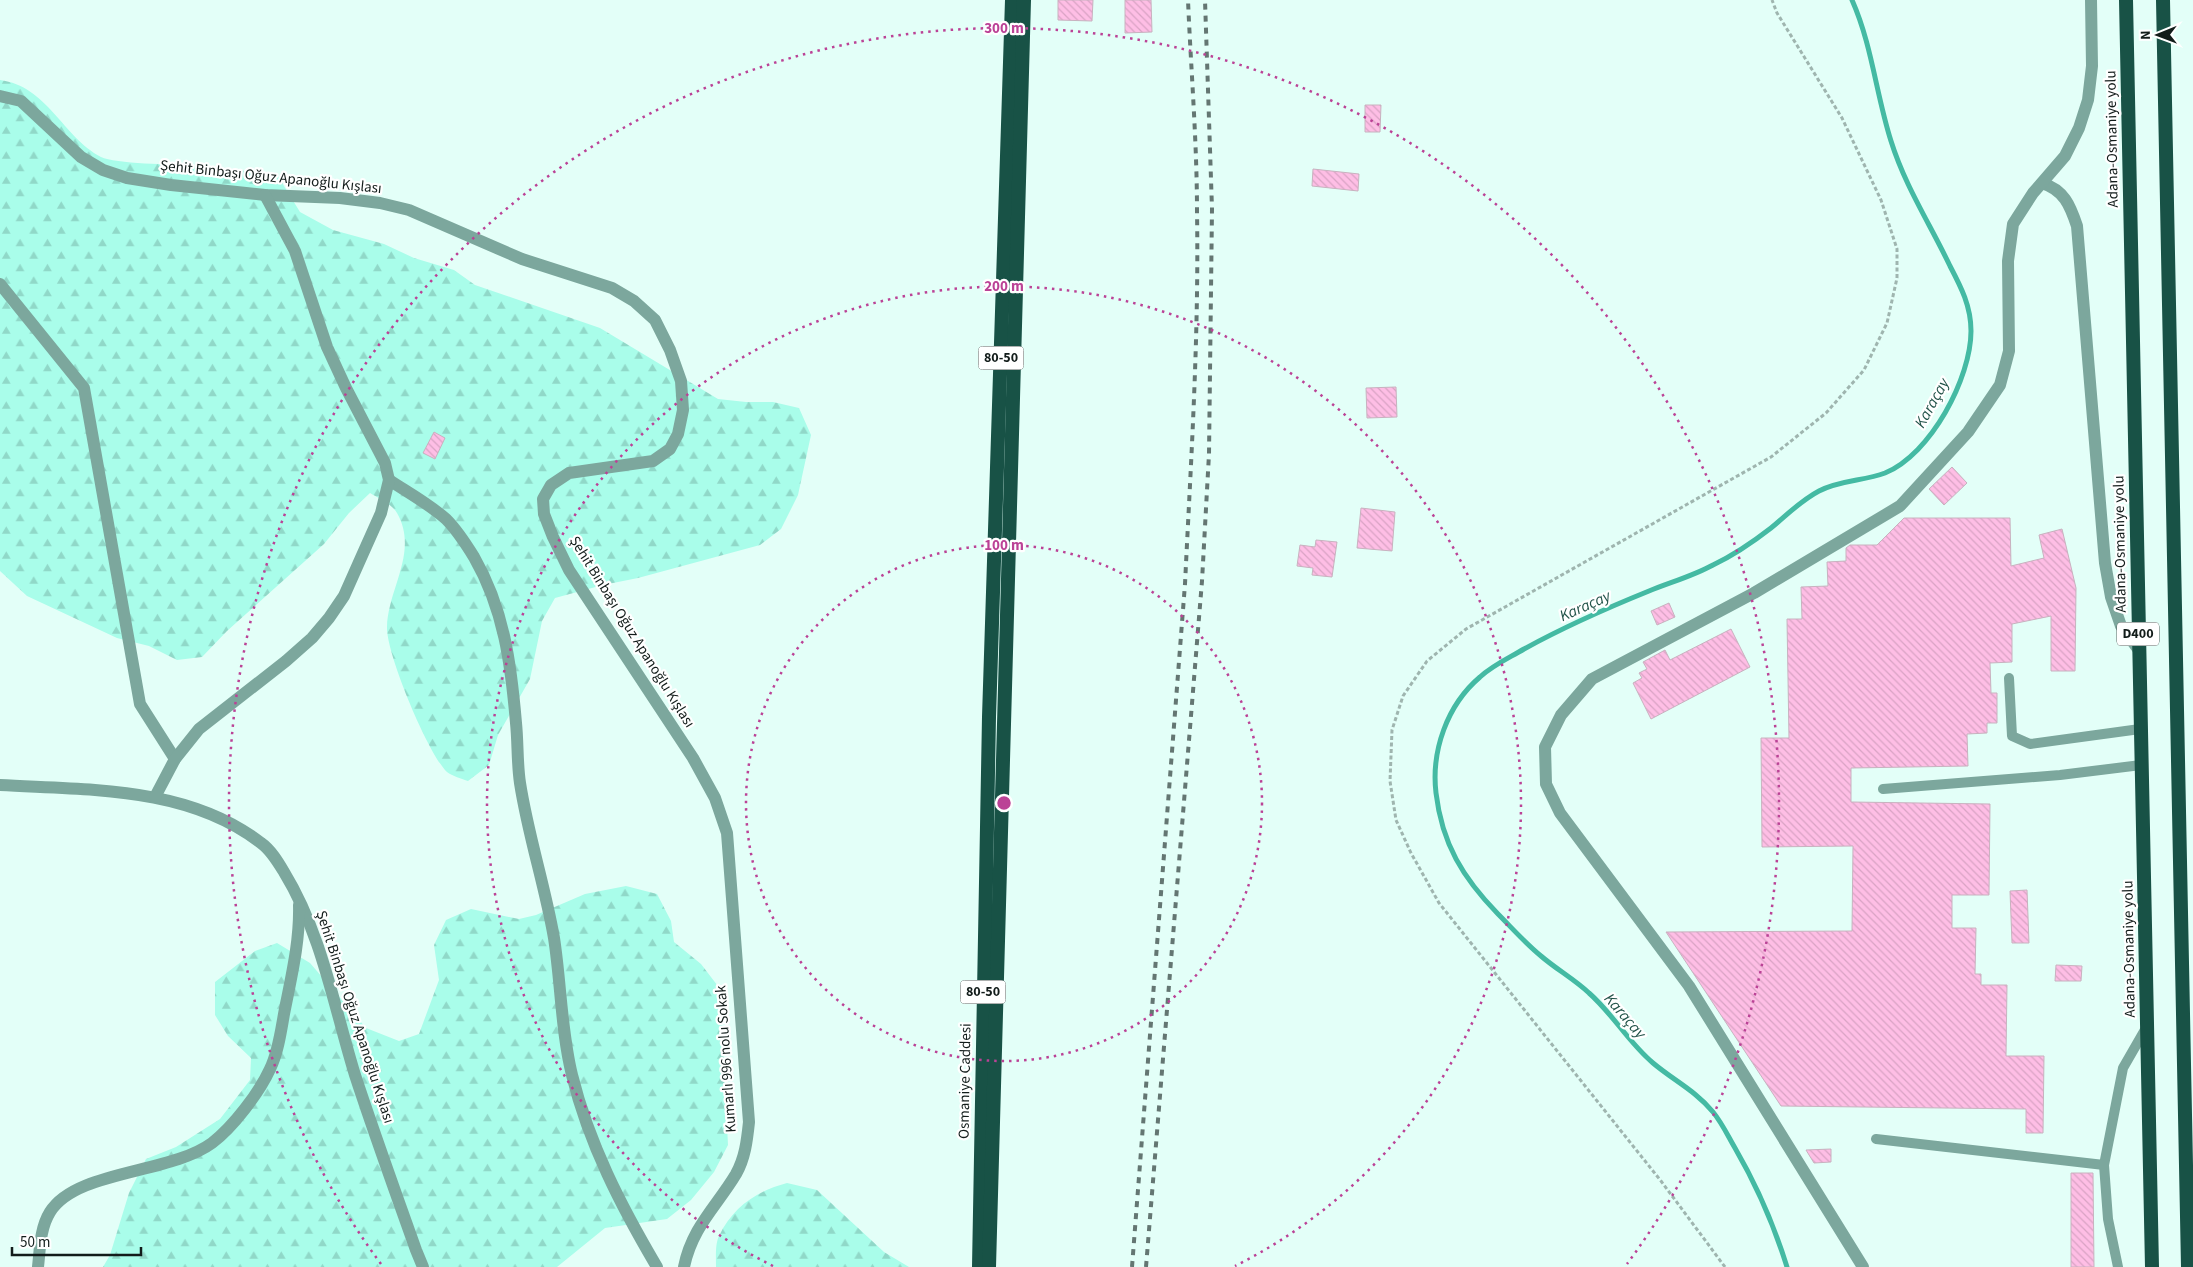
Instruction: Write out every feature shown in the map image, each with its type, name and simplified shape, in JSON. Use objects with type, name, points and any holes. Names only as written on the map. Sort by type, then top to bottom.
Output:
[{"type":"highway","name":"Osmaniye Caddesi","points":[[978,1267],[989,717],[1012,0]]},
{"type":"highway","points":[[989,1267],[1024,0]]},
{"type":"highway","name":"Adana-Osmaniye yolu","points":[[2126,0],[2152,1267]]},
{"type":"highway","name":"D400","points":[[2163,0],[2188,1267]]},
{"type":"street","points":[[1863,1267],[1689,986],[1560,813],[1546,784],[1545,747],[1561,715],[1592,679],[1754,593],[1900,506],[1968,432],[2000,385],[2009,350],[2008,261],[2013,224],[2042,183],[2065,156],[2079,128],[2088,100],[2092,66],[2091,0]]},
{"type":"street","name":"Şehit Binbaşı Oğuz Apanoğlu Kışlası","points":[[0,96],[21,101],[81,157],[104,170],[127,178],[171,185],[265,195],[340,198],[380,203],[409,210],[522,259],[612,288],[634,301],[655,320],[670,350],[681,381],[683,410],[678,434],[670,449],[653,461],[569,473],[551,485],[543,499],[544,514],[552,537],[569,570],[693,758],[715,798],[727,833]]},
{"type":"street","points":[[2042,183],[2054,187],[2070,205],[2078,226],[2105,563],[2111,597],[2121,626],[2138,649]]},
{"type":"street","points":[[155,797],[175,759],[199,729],[286,661],[312,638],[329,618],[344,596],[381,513],[390,480],[385,463],[346,388],[328,346],[295,252],[265,195]]},
{"type":"street","points":[[0,284],[84,388],[140,704],[175,759]]},
{"type":"street","points":[[390,480],[433,508],[448,521],[464,541],[483,573],[501,622],[511,679],[520,780],[554,937],[565,1036],[572,1074],[587,1123],[605,1169],[622,1208],[656,1267]]},
{"type":"street","name":"Şehit Binbaşı Oğuz Apanoğlu Kışlası","points":[[0,785],[92,790],[155,797],[216,816],[263,844],[276,859],[298,895],[314,932],[365,1106],[416,1250],[424,1267]]},
{"type":"street","name":"Kumarlı 996 nolu Sokak","points":[[684,1267],[701,1223],[736,1174],[744,1158],[748,1140],[749,1122],[727,833]]},
{"type":"street","points":[[38,1267],[41,1235],[50,1211],[69,1193],[93,1183],[146,1169],[194,1152],[211,1143],[232,1123],[253,1096],[271,1068],[281,1029],[297,944],[299,926],[298,895]]},
{"type":"lane","points":[[2009,678],[2012,736],[2030,744],[2140,729]]},
{"type":"lane","points":[[1883,789],[2060,775],[2141,765]]},
{"type":"lane","points":[[2118,1267],[2108,1219],[2104,1165],[2123,1068],[2147,1027]]},
{"type":"lane","points":[[1876,1139],[2104,1165]]},
{"type":"green space","points":[[0,80],[16,84],[30,92],[43,102],[88,148],[101,157],[131,162],[276,173],[300,212],[333,230],[384,244],[414,258],[454,270],[475,285],[600,328],[718,399],[773,402],[799,408],[811,435],[798,495],[781,529],[760,545],[555,598],[542,621],[530,679],[498,735],[489,765],[468,781],[447,772],[439,762],[419,725],[393,658],[387,627],[392,598],[404,556],[403,527],[395,510],[370,493],[349,513],[324,544],[227,631],[202,657],[177,660],[149,646],[117,638],[27,596],[0,571]]},
{"type":"green space","points":[[626,886],[657,894],[671,921],[674,942],[701,964],[724,994],[722,1028],[728,1145],[714,1172],[691,1200],[667,1219],[605,1228],[557,1267],[103,1267],[110,1255],[129,1193],[146,1159],[176,1147],[220,1119],[250,1080],[251,1058],[228,1036],[215,1015],[215,982],[255,951],[277,943],[310,963],[366,1028],[399,1041],[419,1034],[439,980],[434,945],[446,920],[471,909],[519,919],[536,915],[585,894]]},
{"type":"green space","points":[[787,1183],[817,1190],[884,1252],[909,1267],[716,1267],[718,1239],[731,1217],[756,1196]]},
{"type":"building","points":[[1058,0],[1093,0],[1092,21],[1058,20]]},
{"type":"building","points":[[1125,0],[1151,0],[1152,32],[1125,33]]},
{"type":"building","points":[[1365,105],[1381,105],[1380,132],[1365,132]]},
{"type":"building","points":[[1313,169],[1359,174],[1358,191],[1312,186]]},
{"type":"building","points":[[1396,387],[1397,417],[1367,418],[1366,388]]},
{"type":"building","points":[[434,432],[445,438],[435,459],[423,453]]},
{"type":"building","points":[[1952,467],[1967,483],[1944,505],[1929,489]]},
{"type":"building","points":[[1361,508],[1395,512],[1392,551],[1357,548]]},
{"type":"building","points":[[1904,518],[2010,518],[2011,566],[2044,558],[2039,535],[2062,529],[2076,588],[2075,671],[2051,671],[2051,616],[2012,624],[2012,662],[1990,663],[1991,693],[1997,693],[1997,723],[1987,723],[1987,733],[1967,734],[1968,766],[1851,768],[1851,802],[1990,804],[1989,895],[1952,895],[1952,928],[1976,928],[1975,974],[1981,974],[1981,985],[2007,985],[2006,1056],[2044,1056],[2043,1133],[2026,1133],[2026,1109],[1781,1106],[1666,932],[1852,931],[1853,846],[1762,847],[1761,738],[1789,738],[1787,619],[1802,619],[1801,587],[1828,586],[1827,562],[1846,561],[1846,548],[1850,545],[1877,545]]},
{"type":"building","points":[[1316,540],[1337,542],[1332,577],[1312,575],[1313,568],[1297,566],[1300,545],[1315,547]]},
{"type":"building","points":[[1669,603],[1675,617],[1657,625],[1651,611]]},
{"type":"building","points":[[1731,629],[1750,667],[1651,719],[1633,683],[1642,678],[1639,673],[1647,669],[1643,662],[1665,650],[1670,660]]},
{"type":"building","points":[[2027,890],[2029,943],[2012,943],[2010,891]]},
{"type":"building","points":[[2056,965],[2082,966],[2081,981],[2055,981]]},
{"type":"building","points":[[1831,1149],[1831,1162],[1814,1163],[1806,1150]]},
{"type":"building","points":[[2071,1173],[2093,1173],[2094,1267],[2071,1267]]},
{"type":"waterway","name":"Karaçay","points":[[1787,1267],[1758,1191],[1725,1130],[1713,1112],[1699,1098],[1644,1055],[1598,1001],[1530,946],[1474,887],[1456,859],[1443,828],[1435,777],[1439,745],[1450,715],[1468,688],[1490,669],[1539,641],[1586,618],[1698,572],[1736,553],[1819,491],[1827,487],[1885,473],[1902,463],[1918,449],[1932,432],[1956,392],[1969,350],[1971,331],[1971,322],[1965,297],[1903,174],[1891,141],[1869,52],[1852,0]]},
{"type":"railway","points":[[1132,1267],[1185,584],[1192,444],[1197,305],[1197,186],[1188,0]]},
{"type":"railway","points":[[1146,1267],[1202,581],[1209,454],[1212,209],[1205,0]]}]
